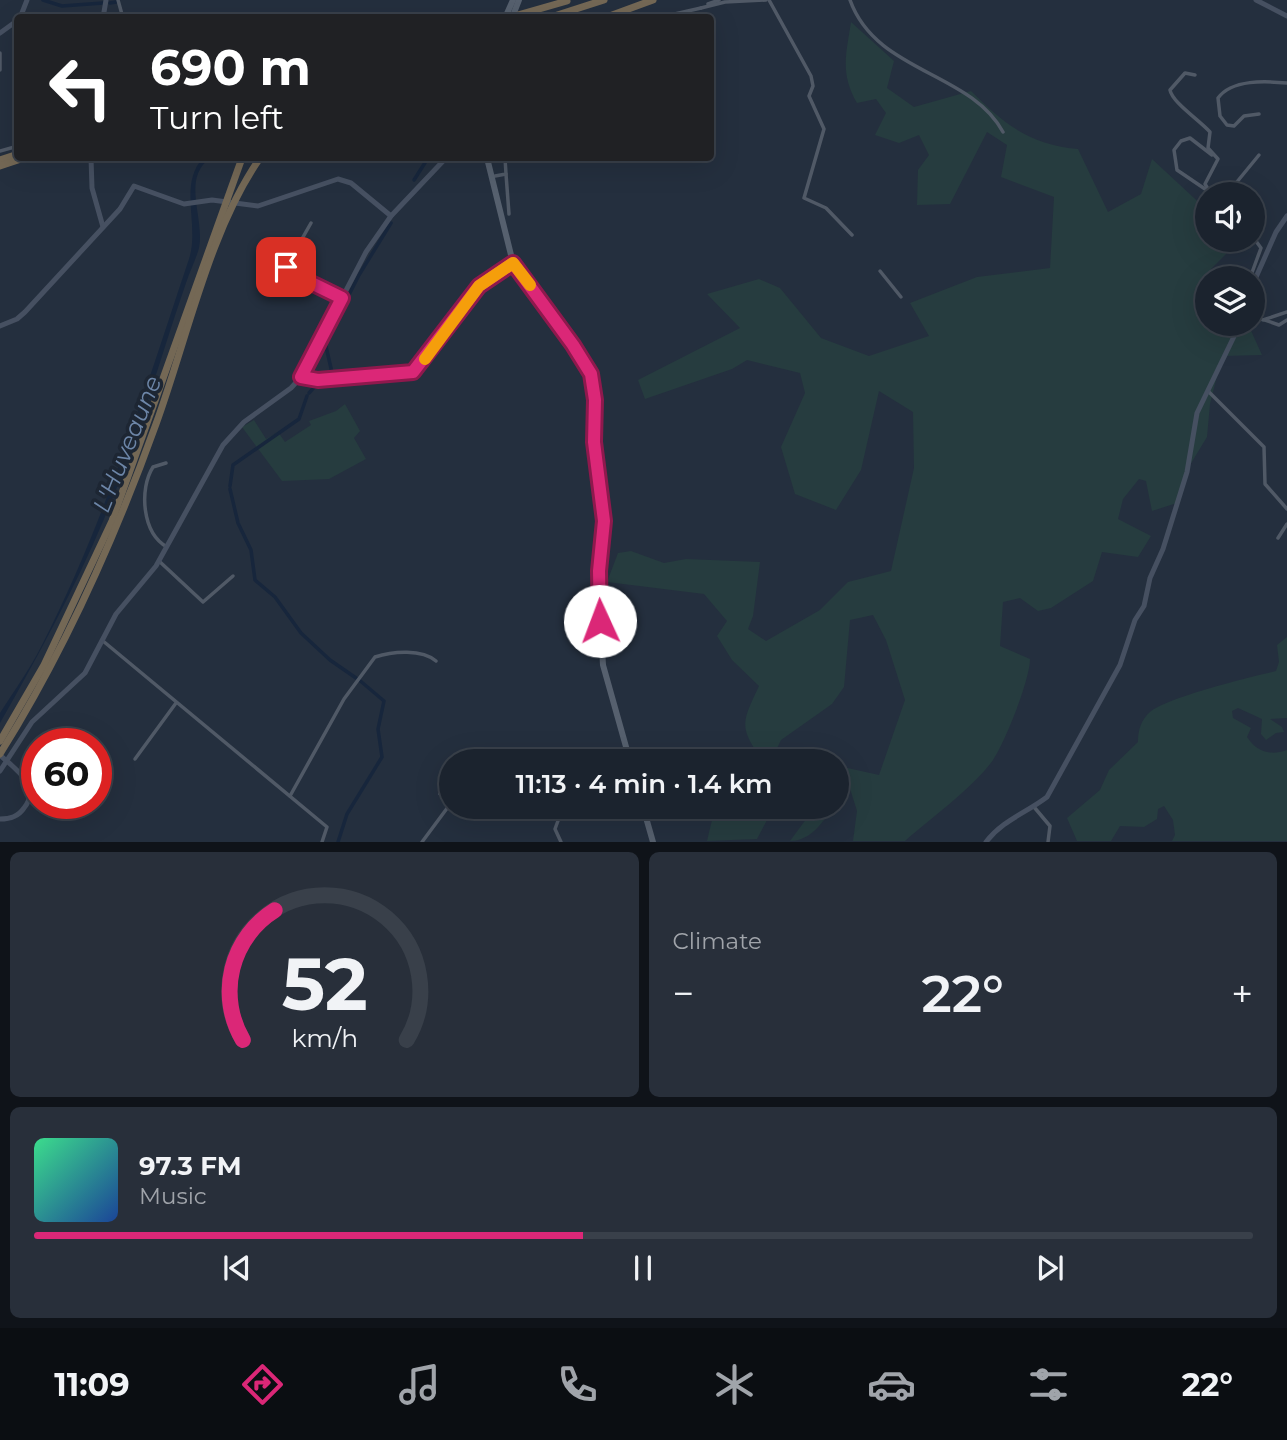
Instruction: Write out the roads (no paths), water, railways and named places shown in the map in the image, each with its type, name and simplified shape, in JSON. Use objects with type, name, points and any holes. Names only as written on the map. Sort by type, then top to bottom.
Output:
[{"type":"highway","points":[[560,14],[604,0]]},
{"type":"highway","points":[[615,14],[653,0]]},
{"type":"highway","points":[[527,14],[569,1]]},
{"type":"highway","points":[[0,741],[44,665],[113,521],[241,161]]},
{"type":"highway","points":[[0,754],[50,668],[118,524],[157,423],[225,221],[241,186],[258,161]]},
{"type":"main road","points":[[490,161],[495,176],[500,214]]},
{"type":"main road","points":[[490,161],[513,263],[591,374],[595,400],[594,442],[604,521],[598,599],[603,665],[627,749]]},
{"type":"main road","points":[[646,819],[653,842]]},
{"type":"street","points":[[701,8],[719,0]]},
{"type":"street","points":[[675,14],[767,0],[811,76],[813,86],[809,96],[824,129],[804,198],[826,208],[852,235]]},
{"type":"street","points":[[850,0],[885,46],[916,69],[940,79],[974,100],[992,115],[1003,132]]},
{"type":"street","points":[[1256,0],[1287,16]]},
{"type":"street","points":[[0,53],[0,70]]},
{"type":"street","points":[[1195,75],[1185,73],[1170,90],[1171,98],[1191,112],[1210,132],[1208,148],[1217,164],[1206,182]]},
{"type":"street","points":[[1259,114],[1244,116],[1234,126],[1227,125],[1220,116],[1218,98],[1227,89],[1250,82],[1287,83]]},
{"type":"street","points":[[1195,183],[1177,170],[1174,150],[1181,141],[1190,138],[1214,155]]},
{"type":"street","points":[[1237,182],[1259,155]]},
{"type":"street","points":[[91,161],[92,188],[103,227]]},
{"type":"street","points":[[0,771],[32,722],[80,679],[116,614],[159,561],[223,445],[238,428],[291,388],[301,377],[366,252],[391,216],[443,161]]},
{"type":"street","points":[[505,161],[509,214]]},
{"type":"street","points":[[495,176],[506,174]]},
{"type":"street","points":[[0,326],[17,319],[25,312],[120,209],[134,186],[180,203],[221,201],[258,206],[338,179],[351,183],[391,216]]},
{"type":"street","points":[[1261,266],[1276,232],[1287,216]]},
{"type":"street","points":[[311,223],[286,267],[297,276],[342,298]]},
{"type":"street","points":[[301,377],[318,380],[413,372],[479,286],[513,263]]},
{"type":"street","points":[[880,271],[901,297]]},
{"type":"street","points":[[1265,320],[1287,312]]},
{"type":"street","points":[[1265,320],[1279,325],[1287,320]]},
{"type":"street","points":[[986,842],[1004,822],[1034,807],[1047,797],[1120,665],[1135,620],[1144,606],[1150,578],[1175,514],[1187,472],[1198,413],[1234,336]]},
{"type":"street","points":[[1208,391],[1264,447],[1265,484],[1287,509]]},
{"type":"street","points":[[166,463],[153,467],[143,495],[154,537],[167,547]]},
{"type":"street","points":[[1278,538],[1287,524]]},
{"type":"street","points":[[159,561],[202,602],[233,576]]},
{"type":"street","points":[[101,639],[327,827],[322,842]]},
{"type":"street","points":[[290,796],[344,699],[375,657],[412,652],[426,654],[436,661]]},
{"type":"street","points":[[135,759],[176,703]]},
{"type":"street","points":[[0,754],[27,780],[30,797],[18,815],[0,819]]},
{"type":"street","points":[[1034,807],[1050,825],[1048,842]]},
{"type":"street","points":[[422,842],[439,819]]},
{"type":"street","points":[[559,819],[555,829],[561,842]]},
{"type":"water","name":"L'Huveaune","points":[[201,161],[207,161],[201,167],[195,188],[199,248],[127,461],[80,571],[42,648],[0,723],[0,713],[37,654],[65,598],[123,455],[189,259],[192,246],[190,193],[196,169]]},
{"type":"waterway","points":[[43,0],[62,6],[103,3]]},
{"type":"waterway","points":[[110,3],[116,2]]},
{"type":"waterway","points":[[414,180],[426,161]]},
{"type":"waterway","points":[[333,377],[325,342],[359,275],[391,223]]},
{"type":"waterway","points":[[309,393],[317,384],[334,382]]},
{"type":"waterway","points":[[230,486],[233,465],[299,419],[307,396]]},
{"type":"waterway","points":[[230,489],[238,523],[251,550],[255,580],[275,597],[301,633],[330,660],[356,678]]},
{"type":"waterway","points":[[338,842],[347,814],[382,757],[378,729],[384,701],[358,679]]}]
